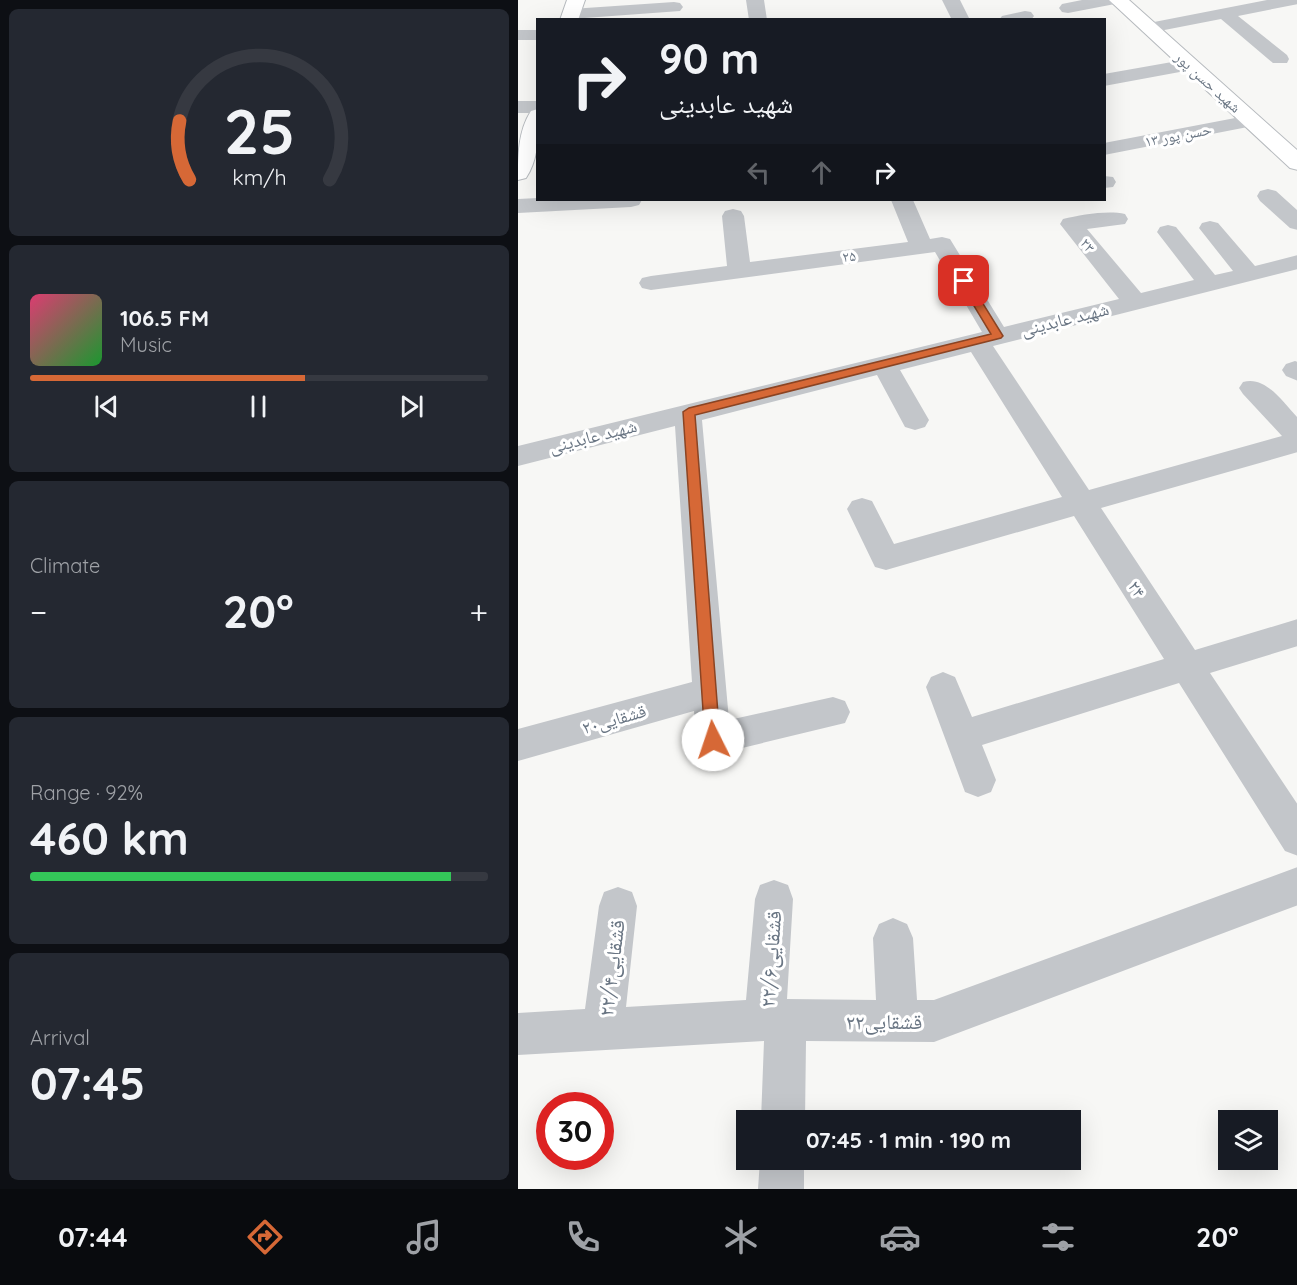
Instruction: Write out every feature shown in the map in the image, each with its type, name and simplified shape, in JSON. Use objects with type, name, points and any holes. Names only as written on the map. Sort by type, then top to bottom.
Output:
[{"type":"street","points":[[755,0],[758,18]]},
{"type":"street","points":[[951,0],[960,18]]},
{"type":"street","points":[[1068,8],[1109,0]]},
{"type":"street","name":"شهید حسن پور","points":[[1118,0],[1298,164]]},
{"type":"street","points":[[1149,28],[1294,0]]},
{"type":"street","points":[[572,11],[674,7]]},
{"type":"street","points":[[1225,14],[1280,59]]},
{"type":"street","points":[[518,35],[536,35]]},
{"type":"street","points":[[1106,80],[1189,65]]},
{"type":"street","points":[[518,106],[536,107]]},
{"type":"street","points":[[518,172],[536,120]]},
{"type":"street","name":"۱۳ حسن پور","points":[[1106,149],[1251,121]]},
{"type":"street","points":[[1268,196],[1298,223]]},
{"type":"street","points":[[518,206],[631,201]]},
{"type":"street","points":[[902,201],[922,247]]},
{"type":"street","points":[[733,216],[739,271]]},
{"type":"street","name":"۲۳","points":[[1117,219],[1071,224],[1134,302]]},
{"type":"street","points":[[1210,228],[1249,274]]},
{"type":"street","points":[[1168,232],[1210,284]]},
{"type":"street","name":"۲۵","points":[[650,283],[942,244],[987,338]]},
{"type":"street","name":"شهید عابدینی","points":[[518,456],[1298,262]]},
{"type":"street","name":"۲۴","points":[[987,338],[1081,503],[1298,838]]},
{"type":"street","points":[[884,364],[915,420]]},
{"type":"street","points":[[1252,388],[1298,436]]},
{"type":"street","points":[[689,412],[713,740],[833,712]]},
{"type":"street","points":[[862,509],[886,558],[1298,442]]},
{"type":"street","points":[[961,736],[1298,632]]},
{"type":"street","points":[[943,687],[978,780]]},
{"type":"street","name":"۲۰قشقایی","points":[[518,745],[709,692]]},
{"type":"street","name":"۲۲قشقایی","points":[[518,1034],[775,1020],[934,1021],[1298,886]]},
{"type":"street","name":"۲۲/۶قشقایی","points":[[774,899],[775,1020],[782,1110]]},
{"type":"street","name":"۲۲/۴قشقایی","points":[[603,1029],[618,906]]},
{"type":"street","points":[[893,938],[898,1021]]},
{"type":"street","points":[[781,1189],[782,1170]]},
{"type":"route","points":[[713,740],[689,412],[997,336],[964,281]]}]
